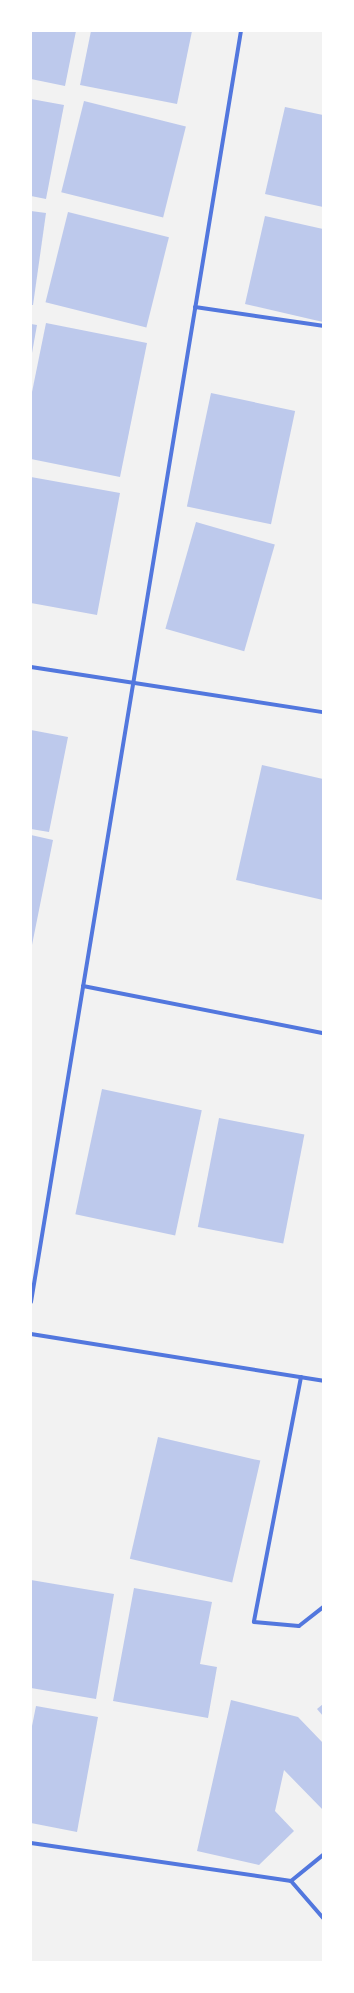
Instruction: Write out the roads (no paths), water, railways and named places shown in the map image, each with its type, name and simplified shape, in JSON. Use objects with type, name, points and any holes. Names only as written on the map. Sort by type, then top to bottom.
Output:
[{"type":"street","points":[[31,1302],[241,31]]},
{"type":"street","points":[[195,307],[323,326]]},
{"type":"street","points":[[31,667],[323,712]]},
{"type":"street","points":[[83,986],[323,1033]]},
{"type":"street","points":[[31,1334],[323,1381]]},
{"type":"street","points":[[301,1377],[254,1622],[299,1626],[323,1607]]},
{"type":"street","points":[[31,1843],[291,1881],[323,1918]]},
{"type":"street","points":[[291,1881],[323,1855]]}]
